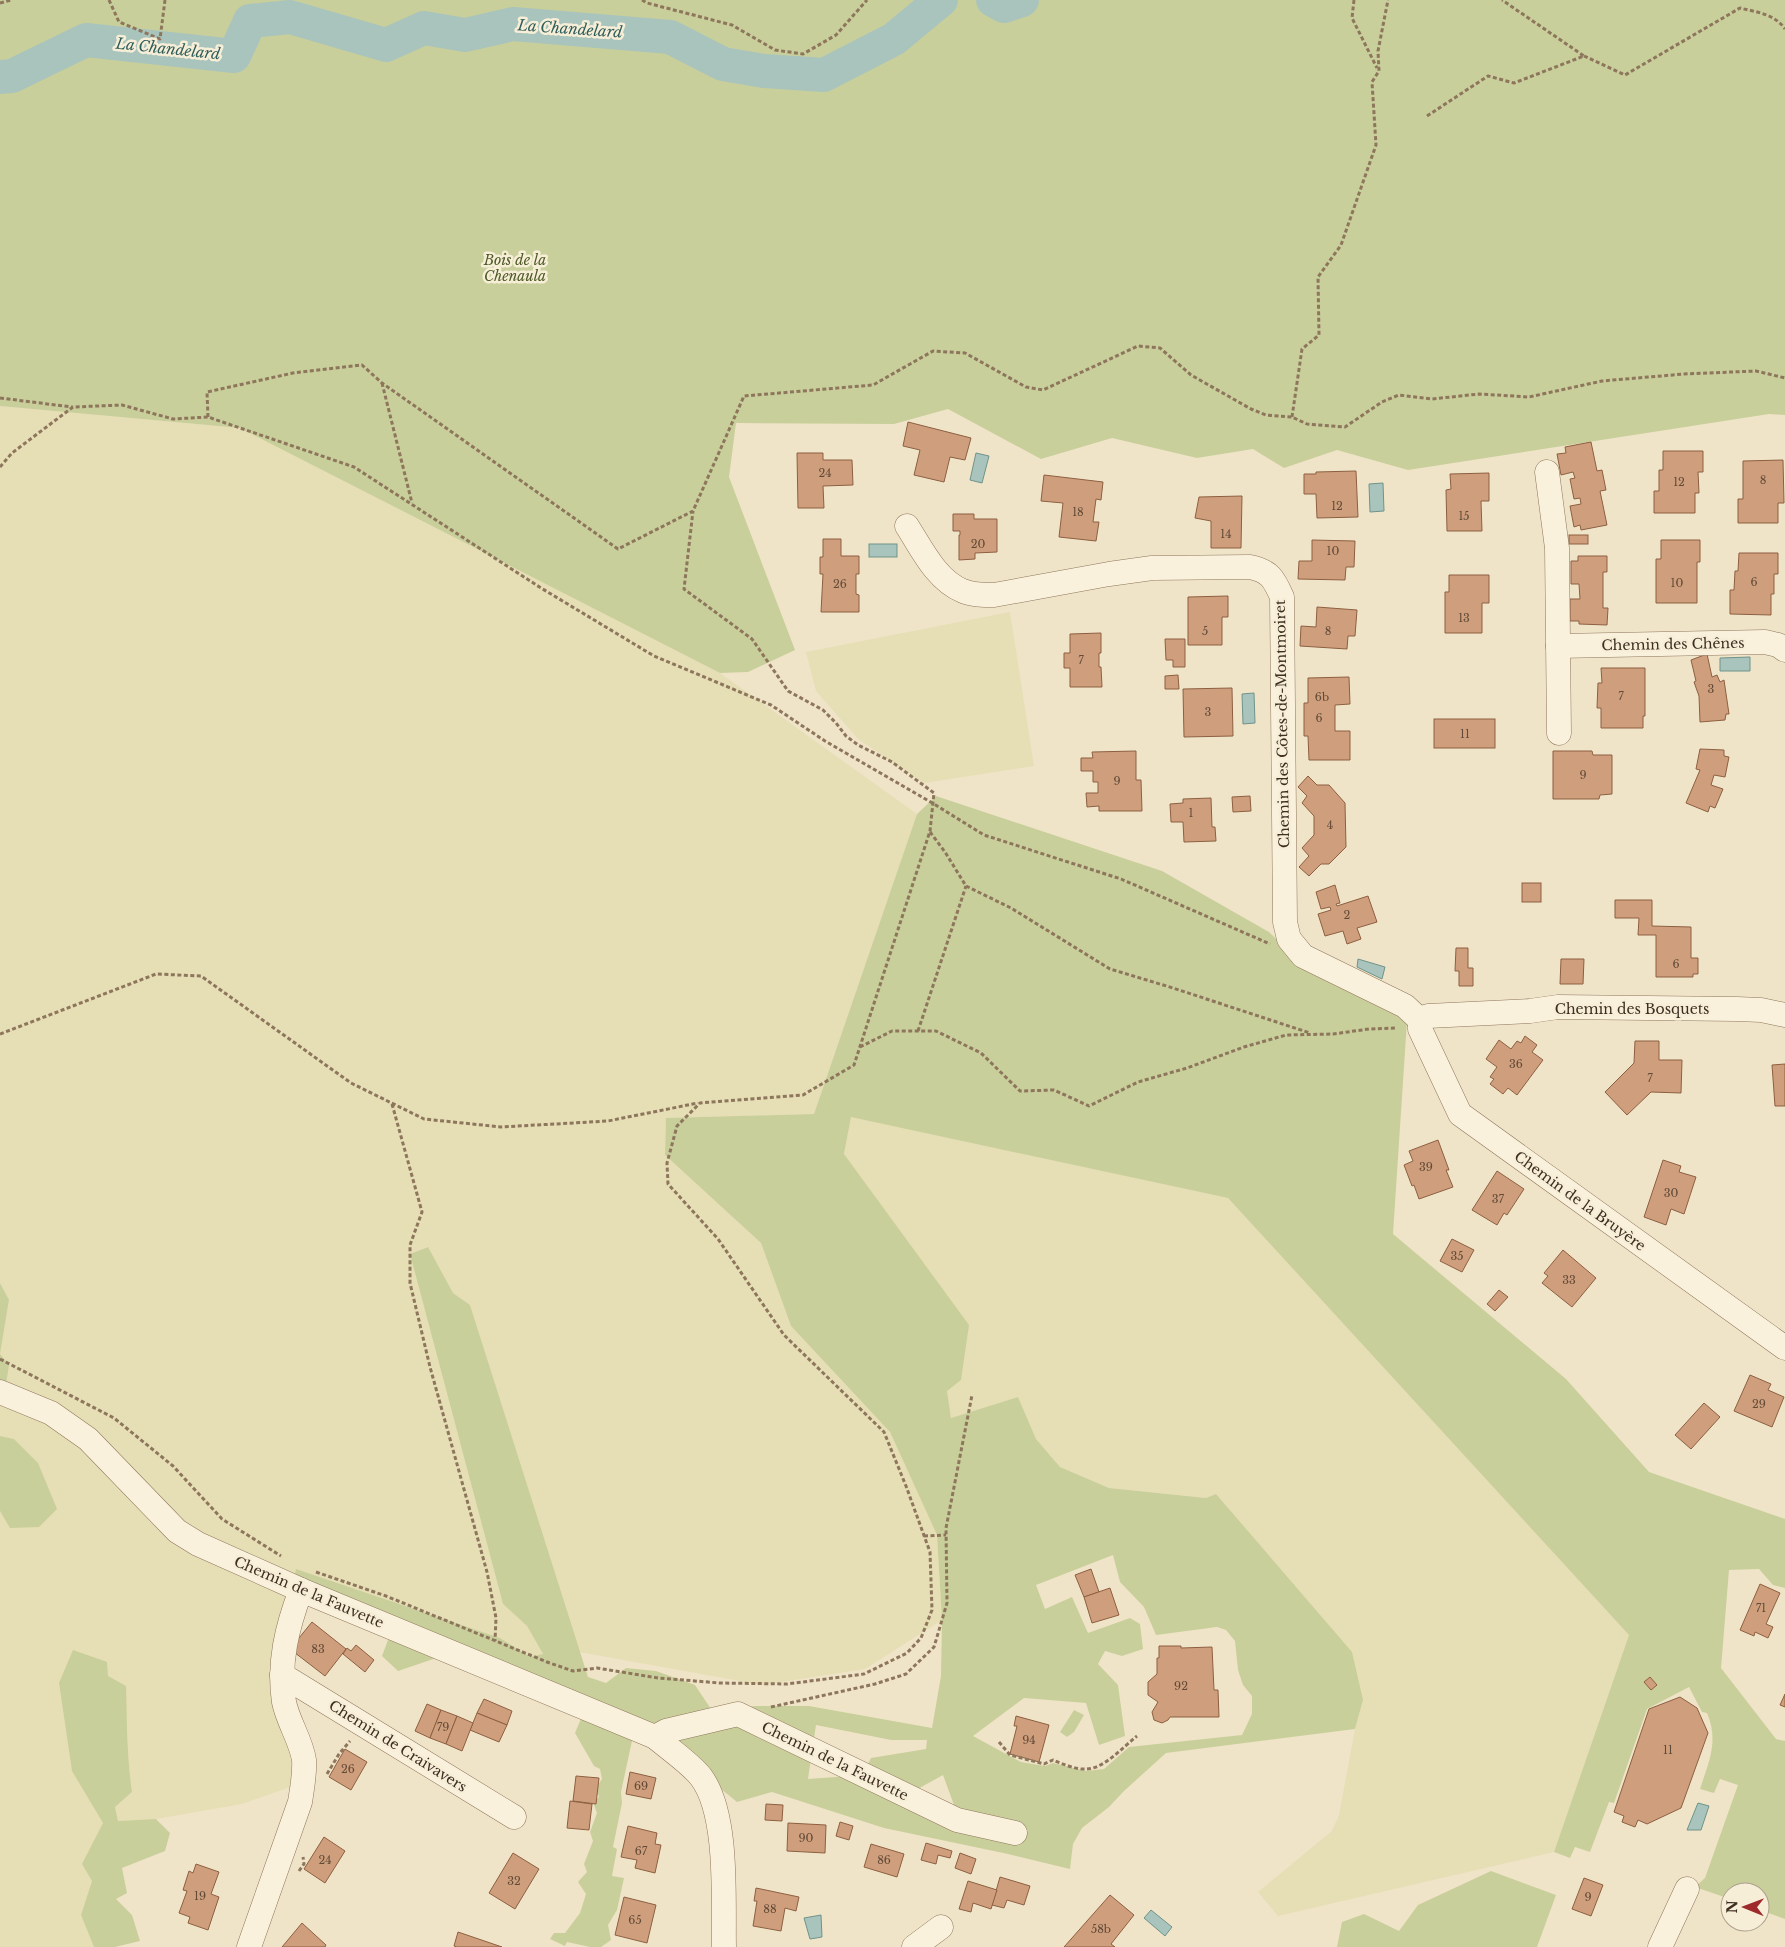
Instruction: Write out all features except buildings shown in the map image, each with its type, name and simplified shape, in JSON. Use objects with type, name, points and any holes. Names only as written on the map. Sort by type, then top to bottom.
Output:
[{"type":"street","points":[[1547,472],[1557,548],[1559,733]]},
{"type":"street","name":"Chemin des Côtes-de-Montmoiret","points":[[907,526],[934,569],[964,592],[981,595],[994,595],[1152,568],[1250,568],[1262,569],[1270,576],[1282,597],[1285,922],[1289,939]]},
{"type":"street","name":"Chemin des Chênes","points":[[1558,646],[1766,642],[1778,645],[1785,650]]},
{"type":"street","points":[[1289,939],[1303,956],[1405,1006],[1420,1020]]},
{"type":"street","name":"Chemin des Bosquets","points":[[1420,1020],[1428,1016],[1530,1011],[1558,1007],[1737,1009],[1761,1010],[1785,1015]]},
{"type":"street","name":"Chemin de la Bruyère","points":[[1420,1020],[1420,1029],[1460,1114],[1785,1348]]},
{"type":"street","name":"Chemin de la Fauvette","points":[[0,1392],[51,1413],[73,1427],[88,1439],[177,1531],[198,1544],[306,1580],[655,1737],[700,1776],[711,1793],[717,1811],[722,1851],[724,1947]]},
{"type":"street","points":[[249,1947],[300,1802],[304,1781],[304,1759],[284,1703],[282,1655],[288,1625],[306,1580]]},
{"type":"street","name":"Chemin de Craivavers","points":[[282,1675],[514,1817]]},
{"type":"street","points":[[655,1737],[666,1731],[738,1714]]},
{"type":"street","name":"Chemin de la Fauvette","points":[[738,1714],[957,1820],[1015,1833]]},
{"type":"street","points":[[1660,1947],[1687,1889]]},
{"type":"street","points":[[914,1947],[940,1927]]},
{"type":"path","points":[[0,3],[11,0]]},
{"type":"path","points":[[109,0],[119,22],[160,39],[165,0]]},
{"type":"path","points":[[642,0],[647,3],[732,25],[775,50],[802,54],[836,35],[866,0]]},
{"type":"path","points":[[1354,0],[1352,18],[1379,71]]},
{"type":"path","points":[[1292,417],[1302,349],[1319,335],[1318,276],[1342,245],[1376,145],[1372,82],[1379,71],[1378,51],[1388,0]]},
{"type":"path","points":[[1502,0],[1584,56],[1625,75],[1740,8],[1764,14],[1781,23],[1785,29]]},
{"type":"path","points":[[1427,116],[1488,76],[1514,83],[1584,56]]},
{"type":"path","points":[[0,1034],[156,974],[201,976],[352,1083],[424,1119],[501,1127],[608,1121],[700,1103],[803,1095],[854,1065],[930,831],[934,793],[892,762],[858,745],[846,736],[823,710],[788,691],[752,639],[684,589],[693,511],[744,396],[872,385],[933,351],[965,353],[1026,387],[1043,390],[1138,346],[1160,348],[1191,375],[1251,409],[1266,415],[1292,417],[1307,424],[1345,427],[1382,402],[1399,395],[1432,399],[1479,394],[1529,397],[1602,381],[1684,374],[1756,371],[1785,378]]},
{"type":"path","points":[[208,417],[207,392],[293,373],[362,365],[382,383],[618,549],[693,511]]},
{"type":"path","points":[[382,383],[412,503]]},
{"type":"path","points":[[0,398],[73,407],[122,405],[173,419],[208,417],[354,467],[541,588],[654,656],[771,706],[825,741],[934,804],[984,836],[1121,880],[1268,945],[1289,939]]},
{"type":"path","points":[[0,467],[12,454],[73,407]]},
{"type":"path","points":[[930,831],[966,886],[1010,908],[1110,969],[1314,1034]]},
{"type":"path","points":[[918,1031],[966,886]]},
{"type":"path","points":[[859,1047],[892,1031],[936,1031],[981,1053],[1020,1091],[1054,1090],[1089,1106],[1138,1082],[1286,1035],[1333,1034],[1369,1029],[1394,1029],[1420,1020]]},
{"type":"path","points":[[392,1103],[422,1212],[410,1245],[410,1283],[430,1367],[487,1572],[496,1618],[495,1641]]},
{"type":"path","points":[[306,1580],[386,1596],[573,1671],[597,1668],[658,1678],[720,1683],[787,1684],[864,1674],[907,1653],[920,1638],[932,1610],[930,1552],[884,1432],[784,1335],[718,1239],[668,1184],[667,1163],[677,1126],[700,1103]]},
{"type":"path","points":[[0,1359],[114,1418],[173,1466],[222,1519],[286,1559]]},
{"type":"path","points":[[738,1714],[876,1684],[906,1674],[934,1647],[947,1603],[946,1535],[972,1394]]},
{"type":"path","points":[[924,1536],[946,1535]]},
{"type":"path","points":[[327,1774],[338,1754],[347,1746],[361,1723]]},
{"type":"path","points":[[999,1742],[1010,1755],[1024,1760],[1044,1764],[1052,1760],[1072,1767],[1088,1769],[1102,1764],[1137,1736]]},
{"type":"shaded area","points":[[0,406],[240,428],[720,673],[917,814],[814,1114],[666,1118],[665,1155],[761,1243],[791,1326],[890,1432],[937,1535],[942,1620],[865,1669],[762,1685],[579,1652],[470,1305],[453,1293],[427,1247],[410,1254],[503,1604],[527,1626],[543,1655],[530,1657],[500,1638],[296,1569],[275,1681],[296,1785],[242,1804],[156,1819],[118,1821],[115,1807],[132,1792],[127,1720],[59,1683],[72,1770],[103,1823],[83,1864],[92,1881],[81,1915],[94,1947],[0,1947],[0,1511],[11,1527],[14,1439],[0,1436],[0,1382],[9,1365],[0,1354],[9,1301],[0,1283]]},
{"type":"shaded area","points":[[1010,612],[1034,766],[924,783],[858,739],[816,691],[806,652]]},
{"type":"shaded area","points":[[851,1116],[1228,1198],[1629,1635],[1554,1852],[1278,1916],[1258,1892],[1332,1831],[1339,1815],[1355,1729],[1363,1700],[1216,1494],[1206,1498],[1109,1488],[1060,1467],[1036,1439],[1018,1397],[951,1418],[947,1391],[844,1154]]},
{"type":"green space","name":"Bois de la Chenaula","points":[[0,0],[1785,0],[1785,415],[1769,414],[1408,470],[1337,450],[1284,468],[1253,449],[1197,458],[1112,438],[1041,459],[948,409],[894,424],[736,423],[729,477],[795,650],[748,672],[720,673],[240,428],[0,406]]},
{"type":"green space","points":[[936,796],[1162,871],[1269,932],[1298,960],[1373,999],[1407,1021],[1393,1234],[1566,1379],[1649,1472],[1785,1519],[1785,1588],[1773,1585],[1759,1569],[1729,1570],[1721,1668],[1776,1739],[1785,1741],[1785,1919],[1770,1914],[1770,1882],[1720,1882],[1720,1896],[1695,1887],[1705,1878],[1738,1785],[1720,1779],[1714,1793],[1700,1789],[1711,1751],[1711,1723],[1707,1713],[1702,1712],[1689,1687],[1647,1709],[1614,1803],[1609,1802],[1590,1852],[1575,1847],[1570,1858],[1554,1852],[1629,1635],[1228,1198],[851,1117],[844,1154],[969,1325],[961,1380],[947,1391],[951,1418],[1018,1397],[1036,1439],[1060,1467],[1109,1488],[1206,1498],[1216,1494],[1352,1652],[1363,1700],[1355,1729],[1166,1753],[1109,1807],[1082,1828],[1073,1844],[1070,1869],[884,1828],[772,1792],[737,1802],[698,1770],[460,1650],[398,1671],[382,1656],[394,1624],[293,1583],[296,1569],[500,1638],[530,1657],[543,1654],[527,1626],[503,1604],[410,1254],[428,1247],[453,1293],[470,1305],[588,1677],[606,1683],[626,1668],[656,1671],[695,1685],[713,1712],[755,1706],[809,1706],[932,1728],[941,1676],[942,1620],[937,1535],[890,1432],[791,1326],[761,1243],[665,1155],[666,1118],[814,1114],[917,814]],"holes":[[[1113,1555],[1120,1582],[1144,1607],[1156,1635],[1217,1627],[1226,1630],[1235,1641],[1238,1670],[1243,1685],[1252,1696],[1252,1714],[1242,1735],[1129,1747],[1104,1769],[1086,1771],[1053,1763],[1045,1766],[1021,1762],[973,1736],[1024,1698],[1086,1703],[1099,1745],[1125,1736],[1118,1685],[1098,1664],[1105,1651],[1122,1656],[1143,1649],[1140,1624],[1130,1618],[1088,1633],[1072,1597],[1045,1609],[1036,1585]],[[816,1725],[891,1740],[927,1740],[926,1749],[871,1758],[865,1770],[907,1795],[943,1775],[961,1824],[850,1776],[808,1779]]]},
{"type":"green space","points":[[0,1283],[9,1300],[0,1354]]},
{"type":"green space","points":[[0,1354],[9,1365],[6,1384],[0,1382]]},
{"type":"green space","points":[[0,1436],[14,1439],[38,1463],[57,1509],[39,1527],[10,1528],[0,1511]]},
{"type":"green space","points":[[73,1650],[107,1662],[108,1676],[126,1686],[128,1752],[132,1792],[115,1807],[118,1821],[156,1819],[170,1833],[165,1851],[122,1868],[127,1893],[116,1899],[132,1915],[140,1941],[115,1947],[94,1947],[81,1915],[92,1881],[82,1864],[103,1823],[72,1771],[59,1683]]},
{"type":"green space","points":[[1074,1710],[1084,1715],[1074,1732],[1067,1737],[1060,1732]]},
{"type":"green space","points":[[583,1714],[633,1736],[621,1792],[622,1803],[613,1847],[617,1849],[612,1876],[624,1878],[617,1910],[608,1925],[611,1940],[601,1947],[590,1947],[567,1942],[565,1946],[550,1939],[554,1933],[565,1933],[580,1913],[586,1894],[578,1882],[587,1872],[584,1864],[593,1841],[590,1832],[597,1813],[593,1802],[599,1797],[596,1788],[602,1779],[600,1769],[594,1766],[575,1733]]},
{"type":"green space","points":[[1491,1871],[1556,1895],[1537,1947],[1337,1947],[1342,1922],[1364,1914],[1399,1931],[1418,1905]]},
{"type":"water","points":[[976,453],[989,456],[982,483],[970,480]]},
{"type":"water","points":[[1383,483],[1384,511],[1370,512],[1369,484]]},
{"type":"water","points":[[869,544],[897,544],[897,557],[869,557]]},
{"type":"water","points":[[1750,657],[1750,671],[1720,671],[1720,658]]},
{"type":"water","points":[[1254,693],[1255,723],[1243,724],[1242,694]]},
{"type":"water","points":[[1358,959],[1385,967],[1382,979],[1357,967]]},
{"type":"water","points":[[1698,1803],[1709,1806],[1701,1830],[1687,1830]]},
{"type":"water","points":[[1151,1910],[1172,1927],[1165,1936],[1144,1918]]},
{"type":"water","points":[[821,1915],[822,1937],[810,1939],[804,1918]]},
{"type":"waterway","name":"La Chandelard","points":[[0,77],[12,76],[86,40],[234,56],[250,21],[290,17],[386,45],[424,28],[465,35],[513,24],[670,37],[723,64],[764,71],[824,75],[894,39],[941,0]]},
{"type":"waterway","name":"La Chandelard","points":[[993,0],[1004,6],[1022,0]]}]
